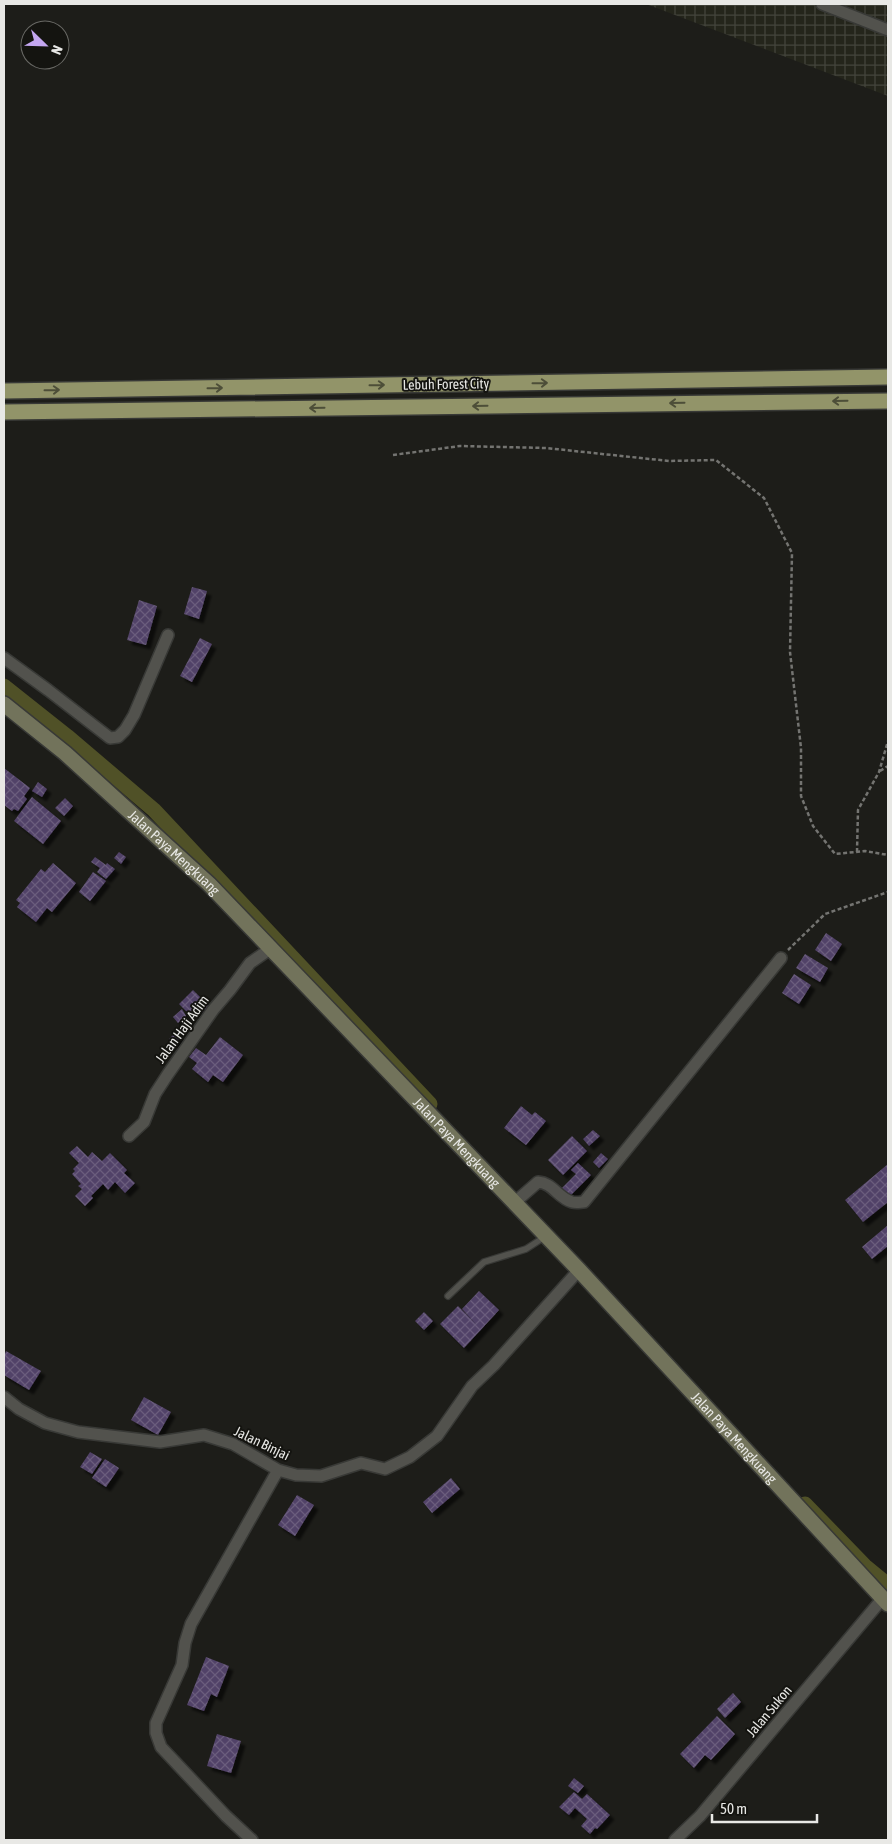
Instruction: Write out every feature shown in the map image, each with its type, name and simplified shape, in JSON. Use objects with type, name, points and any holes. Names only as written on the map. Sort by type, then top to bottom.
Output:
[{"type":"main road","name":"Lebuh Forest City","points":[[4,391],[888,377]]},
{"type":"main road","name":"Lebuh Forest City","points":[[4,412],[888,401]]},
{"type":"street","points":[[822,4],[888,30]]},
{"type":"street","points":[[4,658],[110,738],[118,737],[130,722],[168,635]]},
{"type":"street","name":"Jalan Paya Mengkuang","points":[[4,704],[65,753],[209,884],[579,1270],[886,1601]]},
{"type":"street","name":"Jalan Haji Adim","points":[[129,1136],[144,1122],[156,1094],[168,1074],[213,1010],[250,962],[270,949]]},
{"type":"street","points":[[514,1202],[538,1182],[545,1182],[556,1193],[573,1202],[584,1202],[781,958]]},
{"type":"street","name":"Jalan Binjai","points":[[4,1397],[19,1409],[45,1423],[78,1432],[160,1442],[204,1435],[233,1444],[278,1470],[296,1475],[321,1476],[361,1463],[385,1469],[410,1457],[437,1436],[472,1386],[579,1270]]},
{"type":"street","points":[[252,1840],[226,1816],[161,1747],[156,1733],[156,1723],[182,1665],[191,1624],[278,1470]]},
{"type":"street","name":"Jalan Sukon","points":[[675,1840],[700,1816],[886,1601]]},
{"type":"lane","points":[[448,1296],[484,1262],[526,1249],[546,1236]]},
{"type":"path","points":[[393,455],[470,446],[546,448],[668,461],[716,460],[764,498],[792,554],[790,652],[801,748],[801,796],[813,826],[835,854],[865,851],[888,855]]},
{"type":"path","points":[[857,852],[858,810],[879,772],[888,741]]},
{"type":"path","points":[[879,772],[888,766]]},
{"type":"path","points":[[781,958],[825,914],[888,892]]},
{"type":"shaded area","points":[[646,4],[888,4],[888,96]]},
{"type":"building","points":[[192,587],[207,591],[199,619],[184,614]]},
{"type":"building","points":[[139,600],[157,606],[146,645],[127,640]]},
{"type":"building","points":[[200,638],[212,644],[192,682],[180,676]]},
{"type":"building","points":[[4,768],[30,788],[24,796],[27,799],[18,811],[14,809],[12,811],[4,805]]},
{"type":"building","points":[[38,782],[47,789],[42,797],[32,791]]},
{"type":"building","points":[[32,797],[61,821],[43,844],[14,821]]},
{"type":"building","points":[[65,798],[73,806],[64,816],[55,808]]},
{"type":"building","points":[[119,852],[126,857],[121,864],[114,858]]},
{"type":"building","points":[[95,857],[115,869],[106,879],[97,872],[100,868],[91,862]]},
{"type":"building","points":[[53,863],[76,883],[52,912],[47,908],[36,922],[17,907],[20,903],[16,900],[41,869],[45,872]]},
{"type":"building","points":[[93,872],[106,881],[90,901],[79,892]]},
{"type":"building","points":[[826,933],[842,944],[831,961],[815,950]]},
{"type":"building","points":[[805,954],[828,968],[820,982],[796,968]]},
{"type":"building","points":[[794,974],[811,985],[799,1004],[782,993]]},
{"type":"building","points":[[193,990],[209,1006],[197,1017],[191,1011],[189,1014],[179,1004]]},
{"type":"building","points":[[182,1009],[186,1016],[178,1023],[173,1017]]},
{"type":"building","points":[[176,1032],[181,1037],[174,1044],[169,1039]]},
{"type":"building","points":[[220,1037],[243,1055],[223,1082],[213,1075],[208,1082],[192,1069],[197,1063],[189,1057],[196,1048],[206,1055]]},
{"type":"building","points":[[521,1106],[532,1115],[535,1112],[546,1121],[526,1145],[504,1128]]},
{"type":"building","points":[[593,1130],[600,1136],[589,1146],[583,1139]]},
{"type":"building","points":[[572,1136],[587,1151],[563,1175],[548,1160]]},
{"type":"building","points":[[77,1146],[88,1157],[92,1152],[102,1161],[110,1153],[127,1170],[124,1173],[135,1183],[125,1193],[115,1182],[108,1190],[103,1184],[91,1196],[93,1198],[85,1206],[75,1196],[82,1189],[78,1186],[81,1184],[72,1174],[75,1171],[73,1169],[79,1163],[69,1153]]},
{"type":"building","points":[[601,1153],[608,1159],[599,1168],[593,1162]]},
{"type":"building","points":[[578,1163],[591,1175],[568,1198],[560,1190],[576,1174],[571,1170]]},
{"type":"building","points":[[888,1164],[888,1202],[863,1222],[845,1200]]},
{"type":"building","points":[[888,1225],[888,1246],[872,1259],[862,1247]]},
{"type":"building","points":[[479,1291],[499,1310],[464,1348],[440,1324],[458,1306],[477,1325],[462,1309]]},
{"type":"building","points":[[424,1312],[433,1321],[424,1330],[415,1321]]},
{"type":"building","points":[[6,1351],[41,1371],[29,1390],[4,1375],[4,1356]]},
{"type":"building","points":[[144,1397],[171,1412],[158,1435],[131,1420]]},
{"type":"building","points":[[90,1452],[102,1459],[92,1474],[80,1467]]},
{"type":"building","points":[[105,1459],[119,1468],[106,1487],[92,1478]]},
{"type":"building","points":[[451,1478],[460,1489],[432,1513],[423,1502]]},
{"type":"building","points":[[297,1495],[314,1505],[295,1536],[278,1525]]},
{"type":"building","points":[[206,1657],[229,1666],[217,1697],[211,1694],[204,1711],[187,1705]]},
{"type":"building","points":[[733,1693],[741,1702],[725,1718],[717,1709]]},
{"type":"building","points":[[717,1716],[735,1734],[711,1760],[705,1755],[694,1768],[680,1754]]},
{"type":"building","points":[[217,1734],[241,1741],[231,1773],[207,1766]]},
{"type":"building","points":[[574,1778],[584,1786],[578,1793],[568,1786]]},
{"type":"building","points":[[574,1792],[582,1799],[587,1794],[610,1815],[590,1834],[581,1826],[587,1819],[575,1808],[569,1815],[559,1807]]},
{"type":"waterway","points":[[4,686],[67,736],[154,810],[430,1104]]},
{"type":"waterway","points":[[805,1504],[865,1566],[888,1585]]}]
